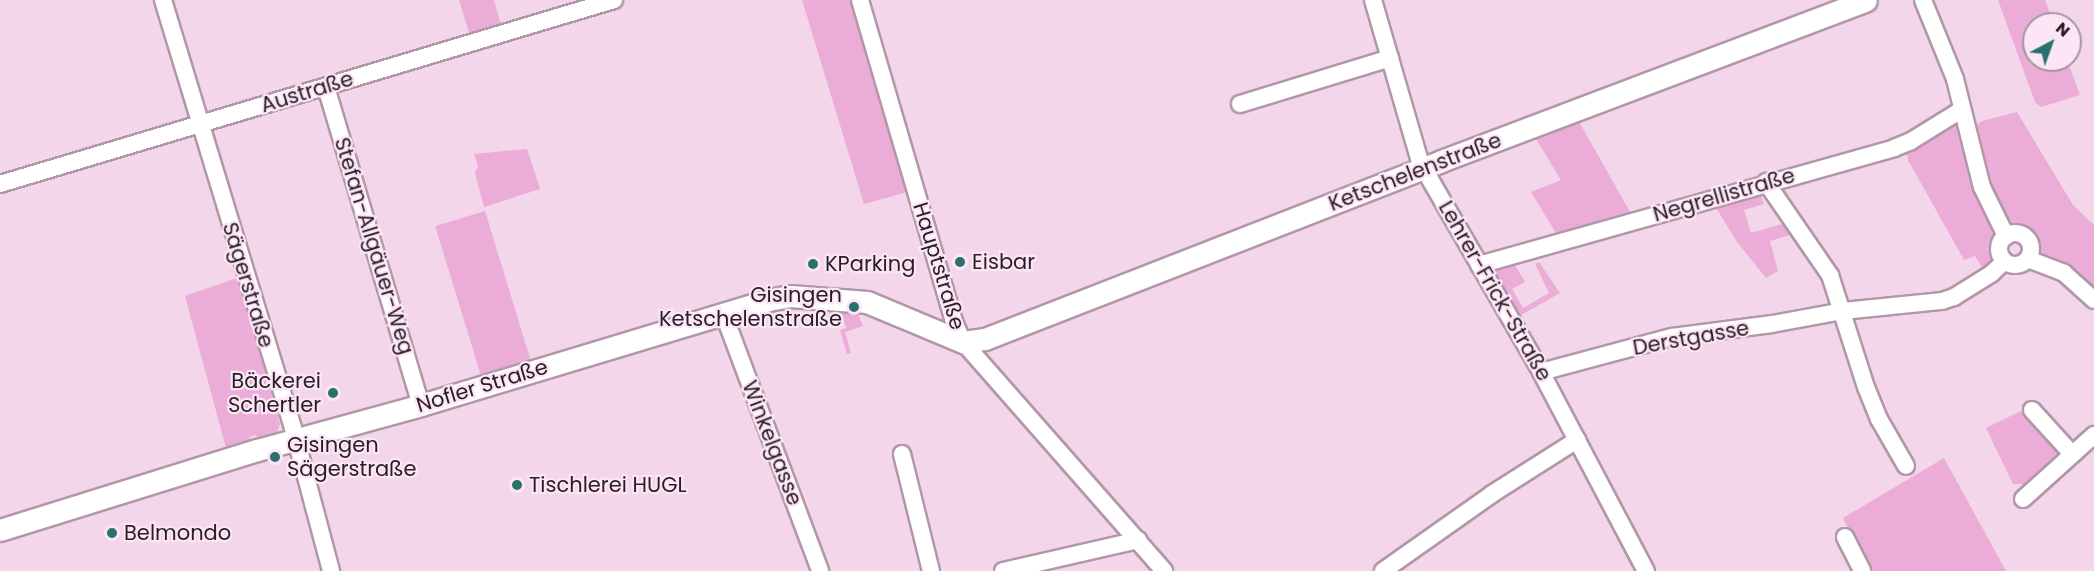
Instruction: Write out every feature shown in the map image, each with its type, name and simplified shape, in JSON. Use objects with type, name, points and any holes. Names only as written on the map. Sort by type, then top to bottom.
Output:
[{"type":"main road","name":"Ketschelenstraße","points":[[963,342],[990,337],[1425,167],[1866,0]]},
{"type":"main road","name":"Nofler Straße","points":[[0,530],[295,439],[421,405],[779,298],[849,299],[867,302],[963,342]]},
{"type":"street","name":"Sägerstraße","points":[[163,0],[295,439],[331,571]]},
{"type":"street","name":"Austraße","points":[[0,184],[614,0]]},
{"type":"street","name":"Hauptstraße","points":[[860,0],[953,320],[963,342],[1164,571]]},
{"type":"street","name":"Lehrer-Frick-Straße","points":[[1373,0],[1420,162],[1425,167],[1541,372],[1646,571]]},
{"type":"street","points":[[1923,0],[1955,79],[1982,187],[2006,236]]},
{"type":"street","points":[[1240,104],[1390,58]]},
{"type":"street","name":"Stefan-Allgäuer-Weg","points":[[326,87],[421,405]]},
{"type":"street","name":"Negrellistraße","points":[[1479,265],[1766,182],[1894,148],[1911,141],[1961,110]]},
{"type":"street","points":[[1766,182],[1830,275],[1844,311],[1866,387],[1879,419],[1906,466]]},
{"type":"street","points":[[2028,259],[2031,248],[2027,238],[2017,233],[2006,236],[1998,248],[2004,262],[2014,266],[2028,259],[2064,273],[2094,300]]},
{"type":"street","name":"Derstgasse","points":[[1541,372],[1672,337],[1772,324],[1844,311],[1941,301],[1954,297],[1982,280],[2004,262]]},
{"type":"street","name":"Winkelgasse","points":[[724,315],[820,571]]},
{"type":"street","points":[[2032,410],[2072,454]]},
{"type":"street","points":[[2023,499],[2094,435]]},
{"type":"street","points":[[1383,571],[1492,494],[1577,440]]},
{"type":"street","points":[[902,454],[931,571]]},
{"type":"street","points":[[1845,537],[1862,571]]},
{"type":"street","points":[[1003,571],[1138,540]]},
{"type":"shaded area","points":[[459,0],[494,0],[502,28],[471,39]]},
{"type":"shaded area","points":[[802,0],[853,0],[909,186],[904,193],[864,204]]},
{"type":"shaded area","points":[[1998,0],[2045,0],[2050,12],[2022,12],[2022,66]]},
{"type":"shaded area","points":[[2024,72],[2071,72],[2080,95],[2041,107],[2035,102]]},
{"type":"shaded area","points":[[2017,112],[2073,205],[2094,225],[2094,296],[2035,257],[2034,240],[2021,228],[2008,227],[1987,188],[1975,134],[1977,125],[1982,121]]},
{"type":"shaded area","points":[[1578,120],[1633,217],[1559,238],[1531,192],[1561,180],[1535,137]]},
{"type":"shaded area","points":[[1952,121],[1958,122],[2000,234],[1995,250],[1998,258],[1986,269],[1981,266],[1975,256],[1964,260],[1908,160],[1907,154],[1911,149]]},
{"type":"shaded area","points":[[527,149],[540,189],[484,207],[475,173],[478,166],[474,154]]},
{"type":"shaded area","points":[[1760,193],[1764,204],[1744,210],[1751,233],[1782,224],[1790,235],[1770,241],[1778,271],[1766,278],[1737,242],[1713,203]]},
{"type":"shaded area","points":[[485,211],[530,359],[481,374],[435,226]]},
{"type":"shaded area","points":[[1539,262],[1560,293],[1518,317],[1491,268],[1514,263],[1525,282],[1512,289],[1523,308],[1549,293],[1535,264]]},
{"type":"shaded area","points":[[240,277],[280,424],[277,432],[258,438],[256,435],[249,437],[250,440],[226,448],[185,296]]},
{"type":"shaded area","points":[[840,310],[851,313],[851,310],[856,310],[863,326],[845,332],[851,353],[847,354],[840,330],[846,328]]},
{"type":"shaded area","points":[[2023,410],[2062,452],[2031,484],[2013,484],[1986,428]]},
{"type":"shaded area","points":[[1944,458],[2006,571],[1868,571],[1843,518]]},
{"type":"place","name":"Eisbar","points":[[960,262]]},
{"type":"place","name":"KParking","points":[[813,264]]},
{"type":"place","name":"Gisingen Ketschelenstraße","points":[[854,307]]},
{"type":"place","name":"Bäckerei Schertler","points":[[333,393]]},
{"type":"place","name":"Gisingen Sägerstraße","points":[[275,457]]},
{"type":"place","name":"Tischlerei HUGL","points":[[517,485]]},
{"type":"place","name":"Belmondo","points":[[112,533]]}]
